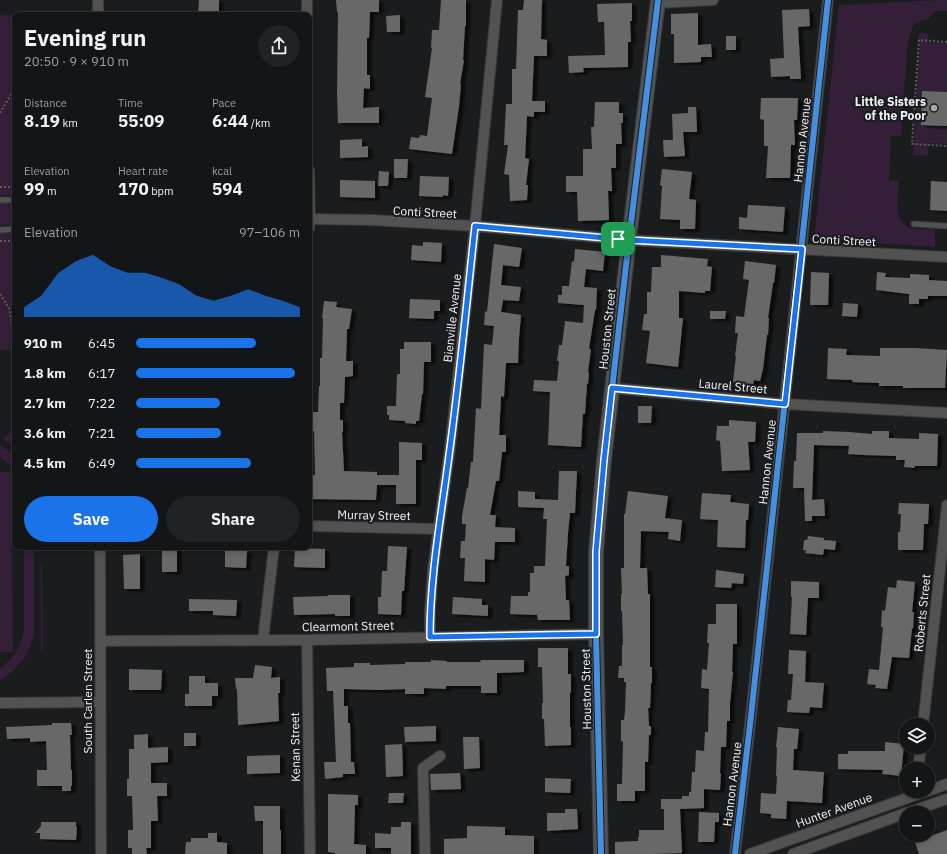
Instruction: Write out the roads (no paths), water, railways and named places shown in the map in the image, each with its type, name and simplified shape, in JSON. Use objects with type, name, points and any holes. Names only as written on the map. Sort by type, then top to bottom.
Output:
[{"type":"street","points":[[98,0],[98,12]]},
{"type":"street","points":[[307,0],[307,12]]},
{"type":"street","name":"Bienville Avenue","points":[[430,637],[430,604],[433,569],[450,448],[475,226],[497,0]]},
{"type":"street","points":[[658,1],[713,0]]},
{"type":"street","name":"Hannon Avenue","points":[[735,854],[828,0]]},
{"type":"street","name":"Houston Street","points":[[601,854],[596,634],[596,552],[604,460],[628,240],[658,1]]},
{"type":"street","name":"Conti Street","points":[[312,222],[372,220],[475,226],[628,240],[947,258]]},
{"type":"street","name":"Laurel Street","points":[[612,388],[785,404],[947,413]]},
{"type":"street","name":"Roberts Street","points":[[924,718],[947,505]]},
{"type":"street","name":"Murray Street","points":[[312,526],[438,529]]},
{"type":"street","name":"South Carlen Street","points":[[100,550],[101,854]]},
{"type":"street","points":[[263,640],[274,550]]},
{"type":"street","name":"Clearmont Street","points":[[100,641],[307,640],[596,634]]},
{"type":"street","name":"Kenan Street","points":[[307,640],[310,854]]},
{"type":"street","points":[[0,703],[100,702]]},
{"type":"street","points":[[425,854],[424,768],[440,756]]},
{"type":"street","name":"Hunter Avenue","points":[[935,788],[947,784]]},
{"type":"street","name":"Hunter Avenue","points":[[750,854],[902,798]]},
{"type":"street","points":[[927,806],[947,799]]},
{"type":"street","points":[[793,854],[899,816]]},
{"type":"lane","points":[[0,200],[12,200]]},
{"type":"lane","points":[[914,224],[947,226]]},
{"type":"lane","points":[[0,230],[12,229]]},
{"type":"place","name":"Little Sisters of the Poor","points":[[934,108]]}]
